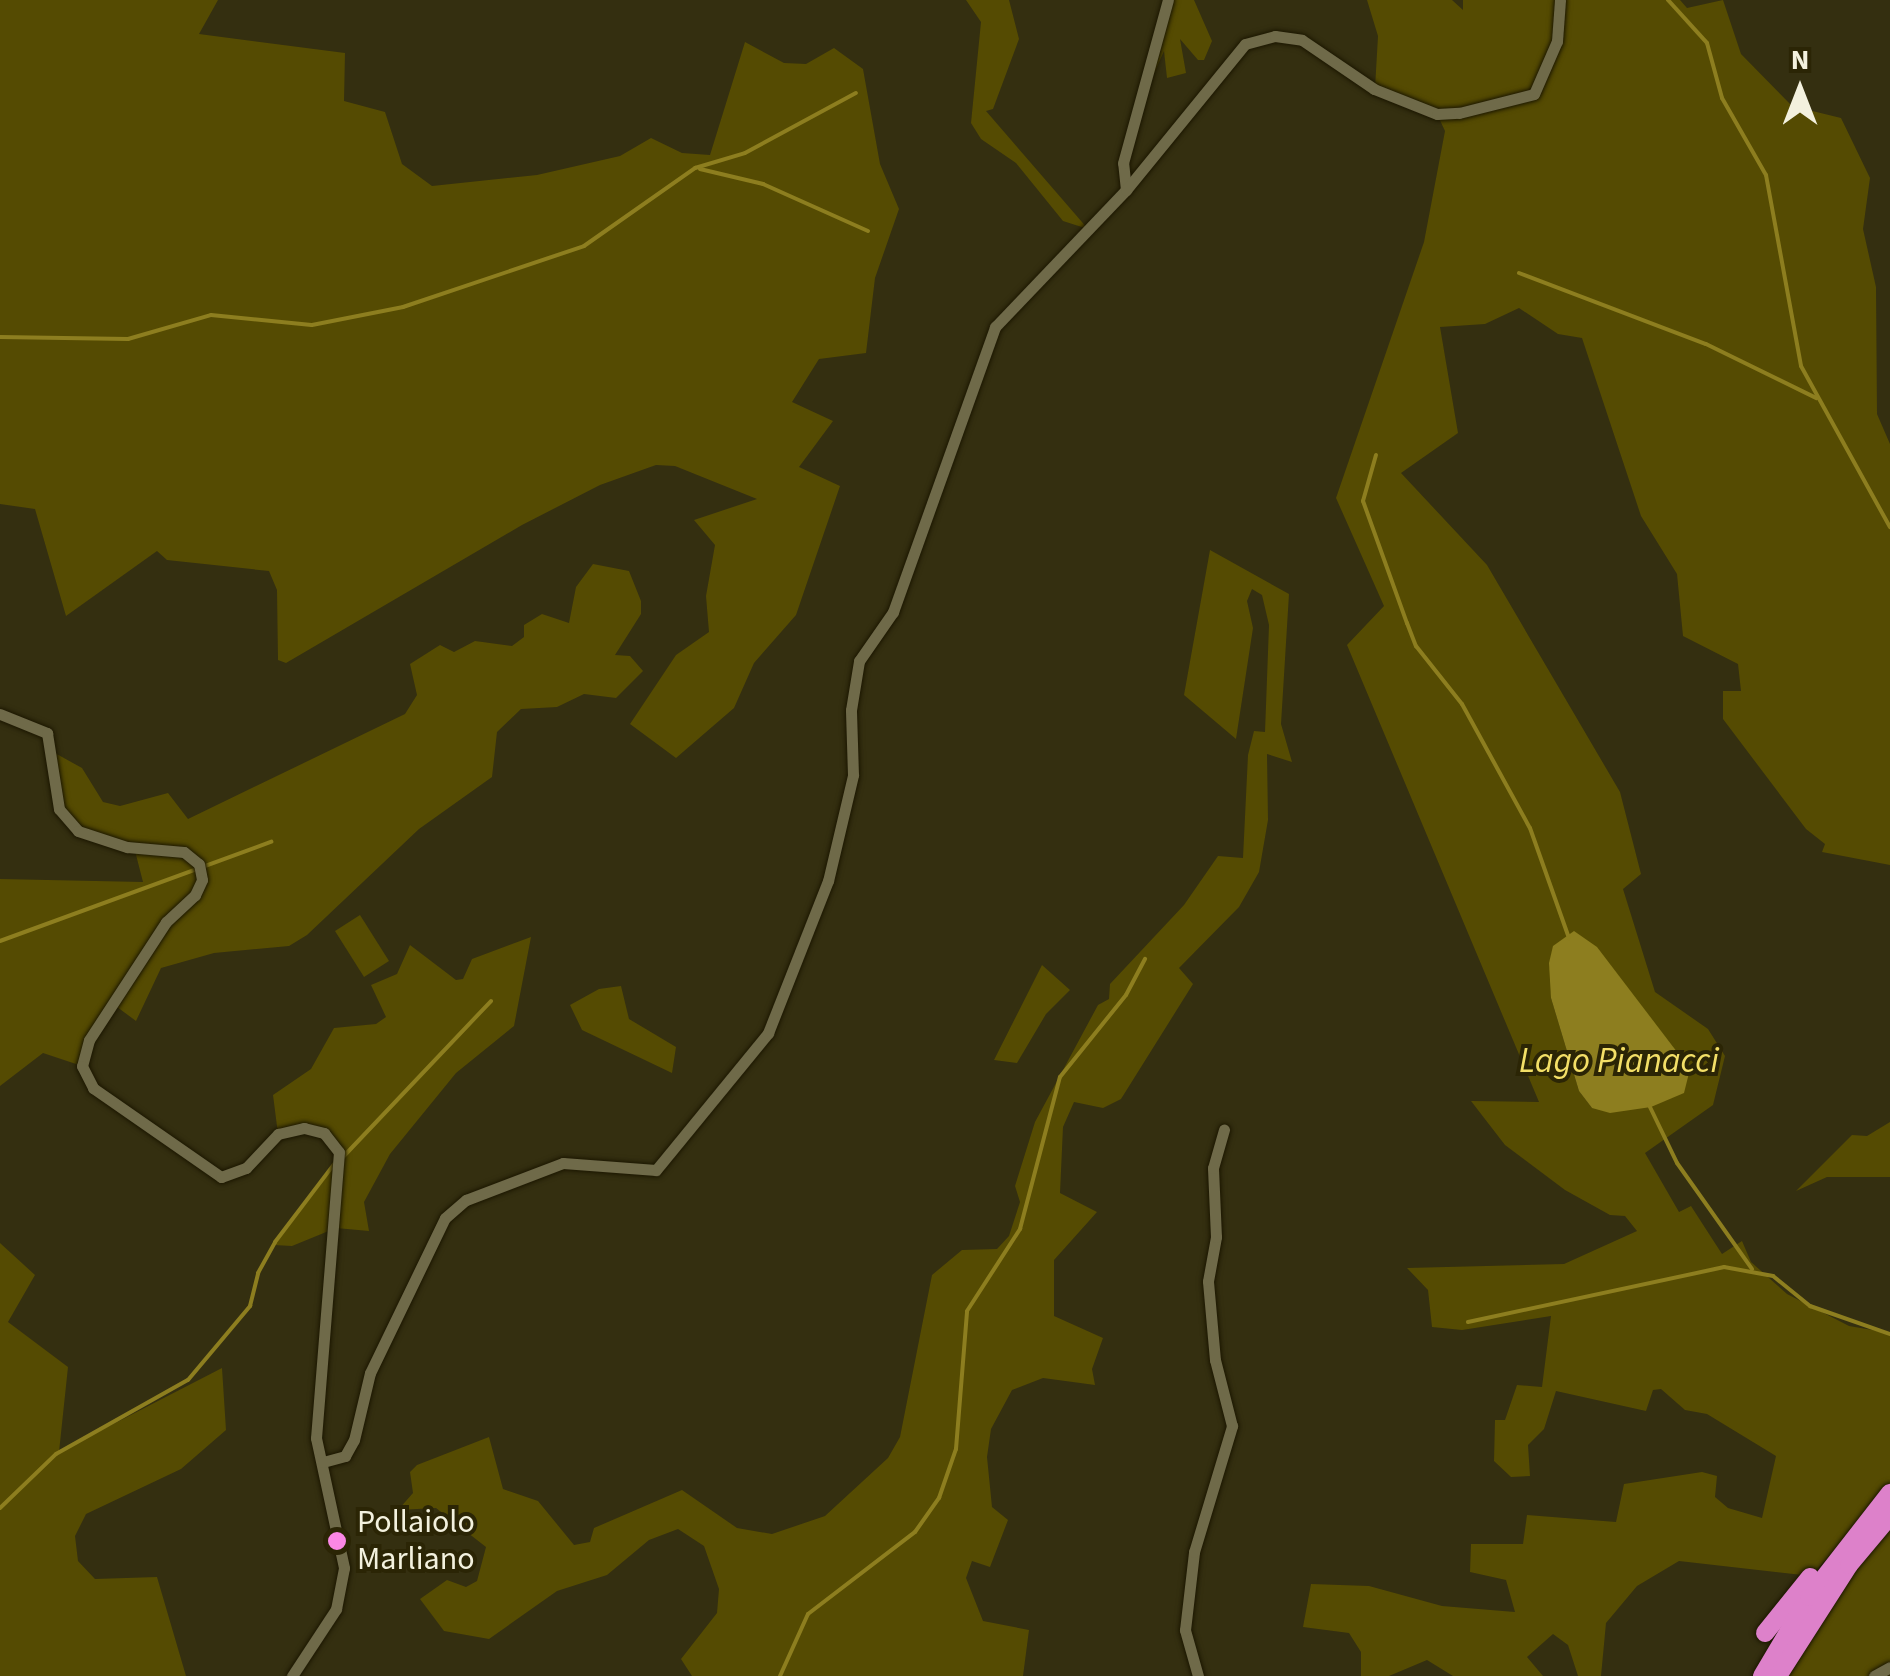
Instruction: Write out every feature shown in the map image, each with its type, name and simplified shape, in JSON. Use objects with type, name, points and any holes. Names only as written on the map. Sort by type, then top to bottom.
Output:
[{"type":"highway","points":[[1765,1634],[1849,1527],[1890,1491]]},
{"type":"highway","points":[[1762,1676],[1809,1597],[1890,1491]]},
{"type":"highway","points":[[1778,1676],[1849,1565],[1890,1516]]},
{"type":"street","points":[[1126,190],[1123,164],[1168,0]]},
{"type":"street","points":[[322,1462],[344,1456],[354,1440],[370,1373],[388,1329],[432,1233],[455,1208],[563,1163],[656,1170],[768,1034],[828,881],[853,775],[851,710],[859,660],[893,612],[987,338],[1126,190],[1223,63],[1245,44],[1275,36],[1302,40],[1374,89],[1437,114],[1459,113],[1534,94],[1557,41],[1560,0]]},
{"type":"street","points":[[0,714],[47,733],[59,809],[78,830],[127,846],[184,852],[199,864],[202,880],[195,895],[166,922],[89,1040],[82,1066],[93,1088],[221,1177],[246,1168],[278,1134],[304,1128],[324,1133],[339,1152],[316,1438],[342,1540],[343,1582],[336,1609],[292,1676]]},
{"type":"street","points":[[1198,1676],[1184,1630],[1194,1552],[1232,1426],[1216,1360],[1208,1281],[1216,1237],[1213,1168],[1224,1130]]},
{"type":"street","points":[[1874,1676],[1890,1668]]},
{"type":"shaded area","points":[[0,0],[218,0],[199,34],[345,53],[344,101],[385,112],[402,164],[432,186],[537,175],[620,156],[651,138],[682,153],[710,155],[745,42],[784,63],[806,64],[834,48],[863,69],[880,164],[899,209],[875,278],[866,353],[819,359],[792,402],[833,421],[799,467],[840,486],[796,615],[754,663],[734,708],[676,758],[630,724],[676,655],[709,632],[706,596],[715,545],[694,520],[757,499],[675,466],[656,465],[600,485],[522,525],[286,663],[278,660],[277,590],[269,571],[167,560],[157,551],[66,616],[35,509],[0,504]]},
{"type":"shaded area","points":[[966,0],[1009,0],[1019,39],[993,109],[986,111],[1088,229],[1063,221],[1016,163],[981,139],[971,123],[981,22]]},
{"type":"shaded area","points":[[1168,0],[1194,0],[1212,41],[1204,60],[1198,60],[1180,39],[1186,73],[1167,78],[1164,51],[1152,78]]},
{"type":"shaded area","points":[[1367,0],[1452,0],[1463,10],[1463,0],[1680,0],[1687,8],[1723,0],[1741,54],[1792,106],[1841,118],[1870,178],[1863,229],[1876,287],[1877,414],[1890,444],[1890,865],[1822,852],[1825,844],[1806,829],[1723,719],[1723,691],[1741,691],[1738,664],[1683,636],[1677,574],[1641,516],[1582,338],[1558,334],[1519,308],[1485,324],[1440,327],[1458,433],[1401,473],[1487,565],[1620,792],[1641,874],[1623,889],[1655,992],[1708,1029],[1725,1056],[1713,1105],[1645,1153],[1679,1212],[1691,1206],[1722,1254],[1742,1241],[1751,1262],[1787,1294],[1849,1326],[1890,1333],[1890,1488],[1811,1576],[1679,1561],[1637,1586],[1606,1623],[1601,1676],[1578,1676],[1568,1645],[1553,1634],[1527,1657],[1543,1676],[1453,1676],[1427,1660],[1389,1676],[1361,1676],[1361,1652],[1349,1633],[1303,1627],[1311,1584],[1369,1586],[1442,1606],[1515,1612],[1506,1580],[1470,1572],[1471,1544],[1523,1544],[1527,1515],[1616,1522],[1624,1484],[1702,1472],[1717,1476],[1715,1497],[1728,1508],[1762,1518],[1776,1456],[1707,1414],[1685,1410],[1661,1389],[1653,1390],[1646,1411],[1556,1391],[1544,1429],[1528,1445],[1530,1476],[1511,1477],[1494,1461],[1495,1420],[1505,1420],[1517,1385],[1542,1387],[1551,1316],[1462,1330],[1432,1327],[1428,1290],[1407,1268],[1564,1264],[1637,1231],[1625,1216],[1610,1215],[1565,1190],[1505,1145],[1471,1101],[1539,1102],[1347,645],[1384,606],[1336,498],[1424,242],[1445,131],[1437,114],[1375,88],[1378,36]],"holes":[[[1554,946],[1657,1033],[1690,1069],[1592,1108],[1579,1091],[1551,998]]]},
{"type":"shaded area","points":[[1210,550],[1289,594],[1281,724],[1292,762],[1267,754],[1268,820],[1259,872],[1239,907],[1179,968],[1193,984],[1121,1099],[1103,1108],[1074,1102],[1063,1127],[1060,1193],[1097,1212],[1054,1260],[1054,1316],[1103,1338],[1092,1369],[1095,1385],[1043,1378],[1012,1390],[991,1429],[987,1457],[992,1507],[1008,1520],[990,1567],[972,1561],[966,1578],[983,1621],[1029,1630],[1023,1676],[692,1676],[681,1659],[717,1613],[719,1589],[704,1546],[678,1529],[649,1540],[607,1575],[557,1591],[489,1639],[444,1631],[420,1599],[447,1580],[466,1587],[477,1581],[486,1547],[436,1508],[398,1510],[413,1493],[410,1472],[417,1465],[489,1437],[503,1489],[538,1501],[574,1545],[590,1542],[594,1528],[682,1490],[737,1528],[772,1534],[825,1516],[888,1458],[900,1437],[932,1275],[962,1250],[997,1249],[1009,1236],[1020,1202],[1015,1186],[1035,1122],[1098,1005],[1109,999],[1110,984],[1184,905],[1218,856],[1243,858],[1248,755],[1254,731],[1265,732],[1269,625],[1262,595],[1252,589],[1247,601],[1253,628],[1236,739],[1184,695]]},
{"type":"shaded area","points":[[593,564],[629,571],[641,601],[641,614],[615,655],[630,656],[643,671],[616,698],[584,694],[557,707],[521,709],[497,732],[492,777],[419,829],[307,935],[289,946],[214,953],[161,968],[136,1021],[113,1004],[82,1066],[43,1053],[0,1086],[0,879],[143,882],[134,847],[65,820],[53,752],[82,768],[103,802],[120,806],[168,793],[188,819],[405,714],[417,695],[410,664],[440,645],[454,652],[475,641],[512,646],[524,637],[524,625],[542,614],[569,623],[576,587]]},
{"type":"shaded area","points":[[360,915],[389,961],[364,977],[335,931]]},
{"type":"shaded area","points":[[531,937],[514,1026],[456,1073],[390,1154],[364,1202],[369,1231],[336,1228],[292,1246],[274,1245],[340,1158],[324,1133],[278,1134],[273,1095],[311,1069],[334,1028],[376,1024],[386,1017],[371,985],[397,974],[410,945],[456,980],[463,979],[472,959]]},
{"type":"shaded area","points":[[1042,965],[1070,990],[1046,1014],[1017,1063],[994,1060]]},
{"type":"shaded area","points":[[621,986],[629,1019],[676,1047],[672,1073],[582,1030],[570,1005],[599,989]]},
{"type":"shaded area","points":[[1890,1122],[1890,1177],[1827,1177],[1796,1191],[1852,1135],[1867,1136]]},
{"type":"shaded area","points":[[0,1243],[35,1275],[8,1322],[68,1367],[59,1452],[222,1368],[226,1430],[181,1469],[86,1514],[75,1536],[78,1561],[95,1579],[157,1577],[186,1676],[0,1676]]},
{"type":"shaded area","points":[[1890,1516],[1890,1676],[1778,1676]]},
{"type":"water","name":"Lago Pianacci","points":[[1574,931],[1597,947],[1690,1069],[1684,1093],[1651,1107],[1610,1113],[1592,1108],[1579,1091],[1551,998],[1549,963],[1553,946]]},
{"type":"waterway","points":[[1668,0],[1707,43],[1722,98],[1766,175],[1801,366],[1890,527]]},
{"type":"waterway","points":[[0,337],[128,339],[211,315],[312,325],[403,307],[584,246],[695,168],[745,153],[856,93]]},
{"type":"waterway","points":[[700,169],[763,184],[868,231]]},
{"type":"waterway","points":[[1519,273],[1706,344],[1816,398]]},
{"type":"waterway","points":[[1376,455],[1363,501],[1416,646],[1462,704],[1530,828],[1569,938]]},
{"type":"waterway","points":[[0,941],[271,842]]},
{"type":"waterway","points":[[780,1676],[808,1614],[915,1532],[939,1498],[956,1449],[967,1311],[1020,1229],[1060,1077],[1126,995],[1145,959]]},
{"type":"waterway","points":[[343,1157],[491,1001]]},
{"type":"waterway","points":[[1649,1105],[1677,1163],[1752,1269]]},
{"type":"waterway","points":[[0,1508],[56,1454],[188,1380],[250,1306],[258,1273],[275,1242],[335,1163]]},
{"type":"waterway","points":[[1468,1322],[1724,1267],[1773,1276],[1810,1306],[1890,1334]]},
{"type":"place","name":"Pollaiolo Marliano","points":[[337,1541]]}]
